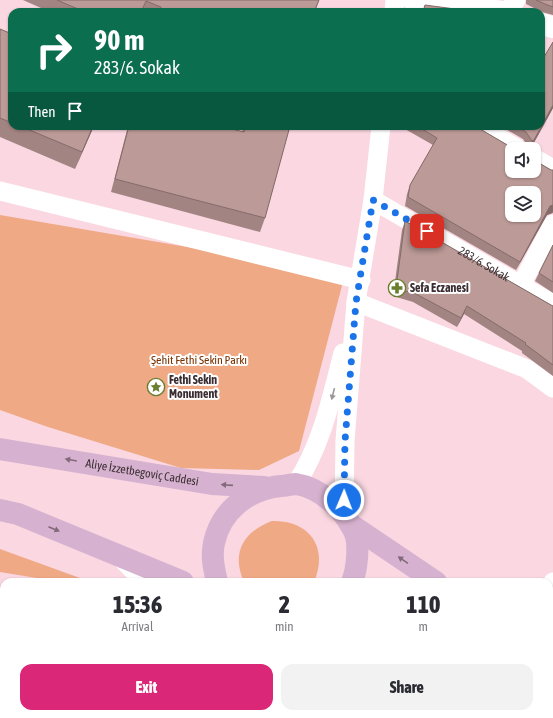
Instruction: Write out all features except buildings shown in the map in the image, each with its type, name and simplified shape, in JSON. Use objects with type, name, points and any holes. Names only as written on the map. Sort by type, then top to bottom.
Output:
[{"type":"main road","name":"Aliye İzzetbegoviç Caddesi","points":[[6,448],[212,484],[266,488]]},
{"type":"main road","points":[[216,578],[213,563],[214,543],[221,524],[232,508],[242,500],[266,488],[296,484],[316,491],[331,502],[347,520],[355,532],[357,555],[354,578]]},
{"type":"main road","points":[[6,513],[173,578]]},
{"type":"main road","points":[[347,520],[430,578]]},
{"type":"street","points":[[412,0],[473,8]]},
{"type":"street","points":[[296,484],[309,465],[320,439],[356,302],[361,280],[373,200],[381,130]]},
{"type":"street","points":[[485,130],[506,142]]},
{"type":"street","points":[[541,162],[553,169]]},
{"type":"street","points":[[0,191],[361,280]]},
{"type":"street","name":"283/6. Sokak","points":[[373,200],[553,304]]},
{"type":"street","points":[[521,285],[553,224]]},
{"type":"street","points":[[356,302],[527,369],[553,388]]},
{"type":"street","points":[[347,520],[345,441],[356,302]]},
{"type":"street","points":[[118,556],[140,578]]},
{"type":"green space","name":"Şehit Fethi Sekin Parkı","points":[[0,215],[345,274],[299,451],[259,470],[181,468],[48,427],[0,410]]},
{"type":"green space","points":[[272,521],[285,522],[296,525],[306,531],[317,547],[319,558],[315,578],[242,578],[239,562],[242,545],[247,537]]},
{"type":"green space","points":[[0,549],[80,578],[37,578],[0,572]]},
{"type":"place","name":"Sefa Eczanesi","points":[[397,288]]},
{"type":"place","name":"Fethi Sekin Monument","points":[[156,387]]},
{"type":"route","points":[[344,500],[345,441],[356,302],[361,280],[373,200],[427,231]]}]
